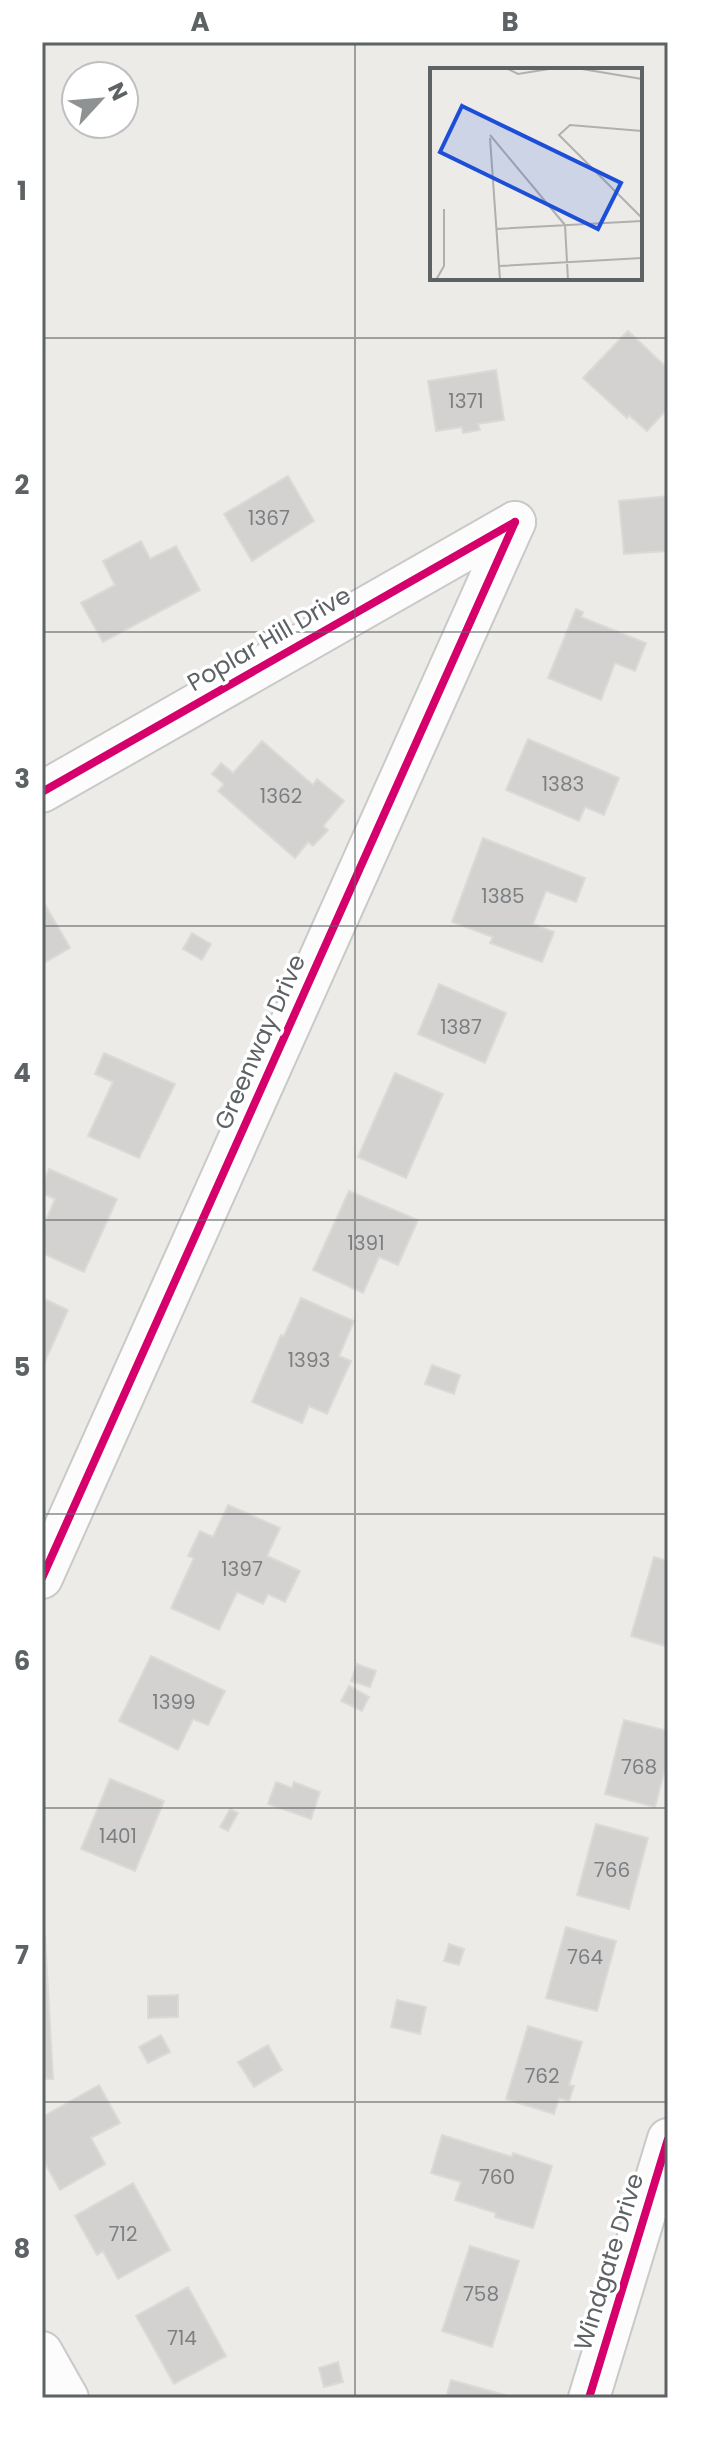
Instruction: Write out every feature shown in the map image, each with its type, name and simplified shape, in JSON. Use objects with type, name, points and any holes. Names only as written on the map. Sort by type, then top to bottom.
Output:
[{"type":"street","name":"Poplar Hill Drive","points":[[42,792],[515,522]]},
{"type":"street","name":"Greenway Drive","points":[[42,1578],[515,522]]},
{"type":"street","name":"Windgate Drive","points":[[589,2398],[668,2139]]},
{"type":"street","points":[[42,2352],[68,2398]]},
{"type":"building","points":[[628,331],[668,369],[668,408],[647,431],[629,415],[627,418],[583,378]]},
{"type":"building","points":[[496,370],[504,420],[478,424],[480,430],[463,433],[462,427],[436,431],[428,381]]},
{"type":"building","points":[[288,476],[314,521],[252,561],[224,514]]},
{"type":"building","points":[[668,496],[668,551],[624,554],[619,501]]},
{"type":"building","points":[[141,541],[150,559],[176,546],[200,590],[103,642],[81,603],[115,585],[103,561]]},
{"type":"building","points":[[576,609],[583,612],[581,617],[646,643],[635,671],[615,663],[601,700],[548,678]]},
{"type":"building","points":[[528,739],[619,778],[604,815],[585,807],[579,821],[506,790]]},
{"type":"building","points":[[262,741],[313,785],[317,779],[344,801],[323,826],[328,830],[313,846],[308,842],[295,858],[218,791],[224,784],[212,774],[221,763],[233,773]]},
{"type":"building","points":[[483,838],[585,878],[576,902],[546,891],[533,924],[554,932],[542,962],[490,943],[493,937],[452,922]]},
{"type":"building","points":[[42,902],[70,948],[42,964]]},
{"type":"building","points":[[192,933],[211,944],[202,960],[183,949]]},
{"type":"building","points":[[439,984],[506,1013],[485,1063],[418,1034]]},
{"type":"building","points":[[104,1053],[175,1084],[139,1158],[88,1136],[113,1082],[95,1074]]},
{"type":"building","points":[[395,1073],[443,1094],[406,1178],[358,1157]]},
{"type":"building","points":[[49,1169],[117,1199],[84,1272],[42,1253],[42,1230],[55,1199],[42,1193],[42,1184]]},
{"type":"building","points":[[349,1191],[418,1220],[398,1265],[379,1257],[363,1293],[313,1270]]},
{"type":"building","points":[[42,1298],[68,1310],[42,1368]]},
{"type":"building","points":[[301,1298],[354,1321],[339,1356],[351,1361],[327,1414],[309,1406],[302,1423],[252,1402]]},
{"type":"building","points":[[432,1365],[460,1375],[454,1394],[425,1384]]},
{"type":"building","points":[[228,1505],[280,1528],[267,1556],[300,1571],[285,1602],[268,1594],[263,1604],[237,1592],[219,1630],[171,1608],[194,1558],[188,1556],[200,1531],[213,1537]]},
{"type":"building","points":[[654,1557],[668,1561],[668,1647],[631,1636]]},
{"type":"building","points":[[151,1656],[225,1691],[208,1725],[193,1719],[178,1750],[119,1721]]},
{"type":"building","points":[[357,1664],[376,1671],[370,1687],[351,1681]]},
{"type":"building","points":[[349,1686],[369,1697],[362,1711],[341,1701]]},
{"type":"building","points":[[624,1720],[668,1731],[668,1757],[655,1807],[605,1794]]},
{"type":"building","points":[[110,1779],[164,1801],[135,1871],[81,1849]]},
{"type":"building","points":[[276,1782],[292,1788],[294,1782],[320,1792],[311,1819],[268,1804]]},
{"type":"building","points":[[230,1809],[238,1813],[228,1831],[220,1827]]},
{"type":"building","points":[[596,1824],[648,1838],[629,1909],[577,1895]]},
{"type":"building","points":[[566,1927],[616,1941],[597,2011],[546,1998]]},
{"type":"building","points":[[42,1936],[45,1936],[53,2079],[42,2079]]},
{"type":"building","points":[[449,1944],[464,1949],[459,1965],[444,1961]]},
{"type":"building","points":[[178,1995],[178,2017],[148,2018],[148,1996]]},
{"type":"building","points":[[397,2000],[426,2007],[420,2034],[391,2027]]},
{"type":"building","points":[[528,2026],[582,2042],[569,2085],[574,2086],[569,2101],[559,2098],[554,2114],[506,2099]]},
{"type":"building","points":[[161,2035],[170,2052],[148,2063],[139,2047]]},
{"type":"building","points":[[268,2045],[282,2070],[254,2087],[238,2062]]},
{"type":"building","points":[[99,2085],[120,2123],[91,2138],[105,2164],[60,2190],[42,2158],[42,2117]]},
{"type":"building","points":[[442,2135],[552,2166],[533,2228],[495,2217],[496,2213],[455,2200],[461,2182],[431,2173]]},
{"type":"building","points":[[133,2183],[170,2250],[118,2279],[103,2251],[97,2255],[75,2216]]},
{"type":"building","points":[[470,2246],[519,2261],[492,2347],[442,2331]]},
{"type":"building","points":[[188,2287],[226,2356],[174,2384],[136,2316]]},
{"type":"building","points":[[338,2362],[343,2382],[324,2387],[319,2368]]},
{"type":"building","points":[[451,2380],[505,2395],[504,2398],[446,2398]]},
{"type":"cycle path","points":[[42,792],[515,522]]},
{"type":"cycle path","points":[[42,1578],[515,522]]},
{"type":"cycle path","points":[[589,2398],[668,2139]]}]
